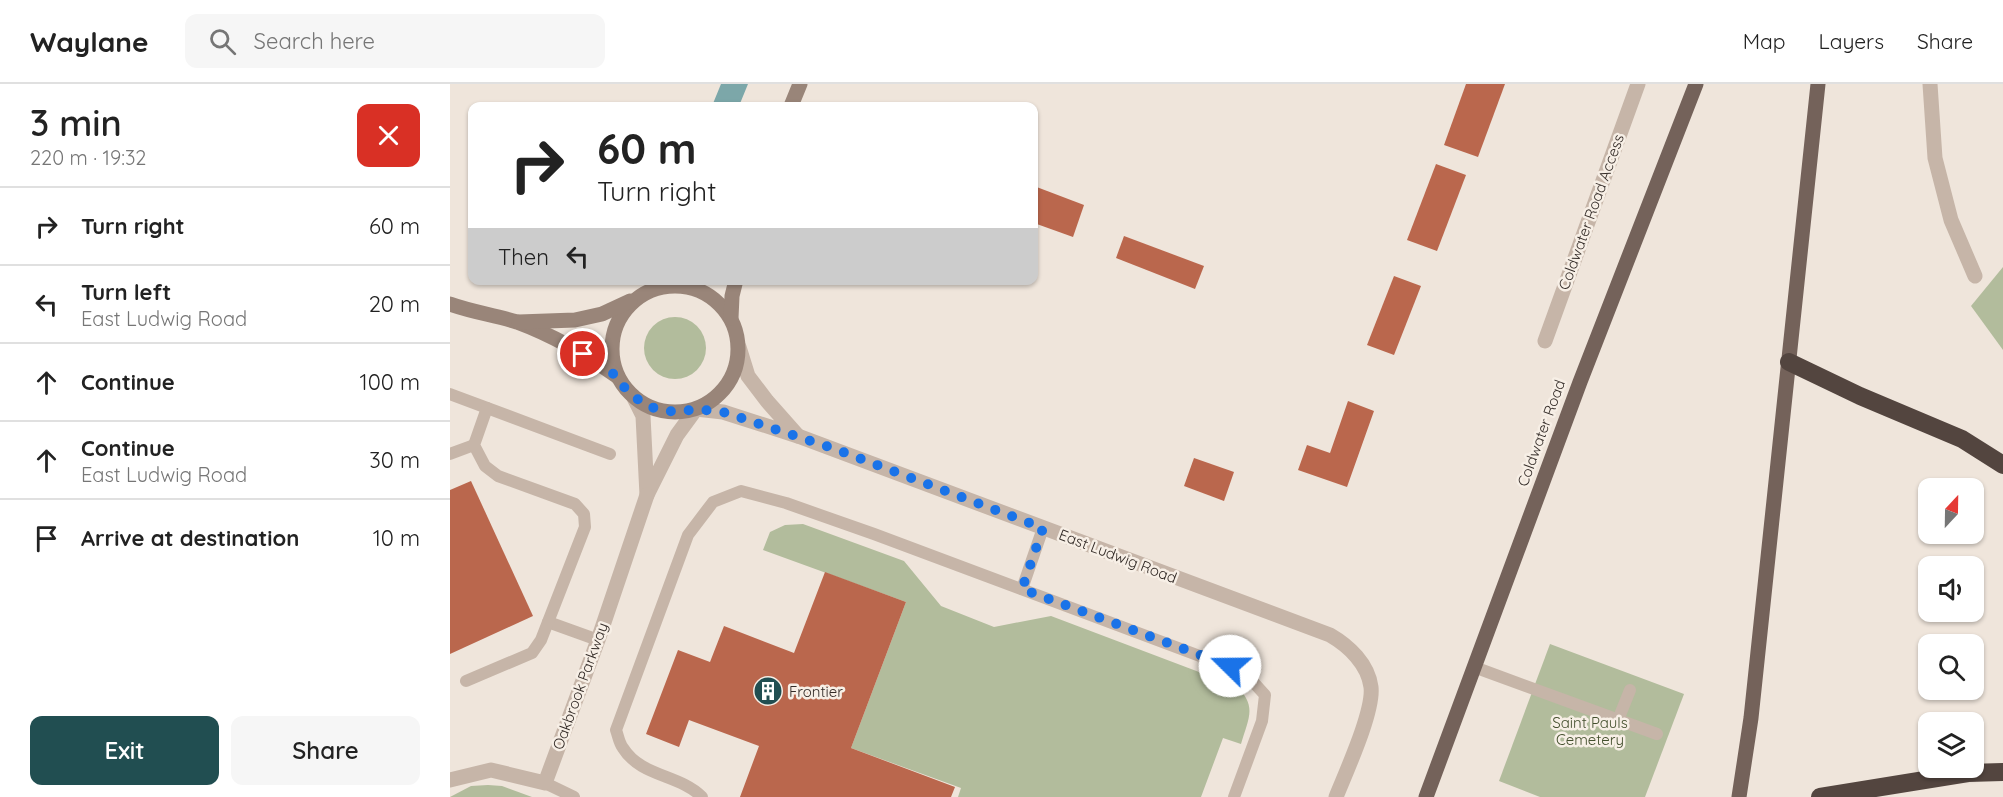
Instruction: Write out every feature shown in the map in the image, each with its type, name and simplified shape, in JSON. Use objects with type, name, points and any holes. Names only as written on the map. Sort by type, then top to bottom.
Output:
[{"type":"highway","points":[[1789,362],[1860,396],[1962,439],[2003,465]]},
{"type":"highway","points":[[1820,797],[1968,773],[2003,772]]},
{"type":"main road","points":[[793,102],[800,84]]},
{"type":"main road","name":"Coldwater Road","points":[[1426,797],[1580,382],[1696,84]]},
{"type":"main road","points":[[1739,797],[1751,718],[1818,84]]},
{"type":"main road","points":[[516,322],[575,320],[602,314],[653,288],[667,285]]},
{"type":"main road","points":[[636,298],[624,310],[615,326],[611,343],[612,360],[618,377],[633,396],[643,404],[660,410],[678,412],[696,409],[710,403],[731,380],[737,364],[739,347],[731,318],[718,301],[704,292],[685,285]]},
{"type":"main road","points":[[731,318],[735,285]]},
{"type":"main road","points":[[450,304],[474,313],[516,322],[570,346],[618,377]]},
{"type":"street","name":"Coldwater Road Access","points":[[1545,341],[1638,84]]},
{"type":"street","points":[[1930,84],[1935,158],[1951,220],[1975,276]]},
{"type":"street","name":"East Ludwig Road","points":[[739,347],[748,376],[798,436]]},
{"type":"street","name":"Oakbrook Parkway","points":[[633,396],[643,416],[647,495]]},
{"type":"street","name":"East Ludwig Road","points":[[696,409],[723,412],[798,436],[1330,635],[1345,644],[1363,665],[1371,688],[1369,710],[1336,797]]},
{"type":"street","name":"Oakbrook Parkway","points":[[545,783],[598,640],[647,495],[677,435],[696,409]]},
{"type":"street","points":[[451,778],[491,770],[545,783]]},
{"type":"lane","points":[[450,394],[610,454]]},
{"type":"lane","points":[[466,681],[532,653],[541,640],[585,527],[584,514],[575,504],[498,476],[485,466],[474,445],[487,408]]},
{"type":"lane","points":[[450,454],[474,445]]},
{"type":"lane","points":[[702,797],[692,787],[640,766],[622,748],[616,730],[688,535],[713,502],[741,491],[775,500],[874,534],[1245,673],[1265,695],[1262,721],[1234,797]]},
{"type":"lane","points":[[1022,589],[1043,528]]},
{"type":"lane","points":[[548,622],[598,640]]},
{"type":"lane","points":[[1474,667],[1657,734]]},
{"type":"lane","points":[[1618,720],[1630,690]]},
{"type":"lane","points":[[545,783],[574,797]]},
{"type":"green space","points":[[2003,267],[2003,350],[1971,306]]},
{"type":"green space","points":[[669,317],[681,317],[697,326],[704,336],[706,348],[704,360],[697,370],[681,379],[669,379],[658,374],[649,365],[644,354],[644,342],[649,331],[658,322]]},
{"type":"green space","points":[[803,524],[904,561],[941,606],[994,627],[1051,616],[1236,686],[1243,693],[1249,707],[1241,744],[1223,738],[1201,797],[958,797],[961,788],[851,748],[906,602],[763,550],[770,532],[785,525]]},
{"type":"green space","name":"Saint Pauls Cemetery","points":[[1550,644],[1684,694],[1645,797],[1540,797],[1499,781]]},
{"type":"green space","points":[[471,786],[502,786],[532,797],[450,797]]},
{"type":"water","points":[[721,84],[748,84],[741,102],[714,102]]},
{"type":"building","points":[[1466,84],[1505,84],[1478,157],[1444,145]]},
{"type":"building","points":[[1436,164],[1466,175],[1437,251],[1407,240]]},
{"type":"building","points":[[1038,188],[1084,205],[1073,237],[1038,224]]},
{"type":"building","points":[[1124,236],[1204,266],[1195,289],[1116,258]]},
{"type":"building","points":[[1394,276],[1421,286],[1394,355],[1367,345]]},
{"type":"building","points":[[1348,401],[1374,411],[1347,487],[1298,470],[1307,445],[1330,453]]},
{"type":"building","points":[[1194,458],[1234,472],[1224,501],[1184,486]]},
{"type":"building","points":[[471,481],[533,616],[450,654],[450,490]]},
{"type":"building","name":"Frontier","points":[[825,572],[906,602],[851,748],[955,787],[951,797],[740,797],[759,746],[689,720],[679,747],[646,734],[678,650],[710,662],[724,626],[794,653]]},
{"type":"place","name":"Frontier","points":[[768,691]]},
{"type":"route","points":[[583,354],[618,377],[624,387],[643,404],[660,410],[678,412],[696,409],[723,412],[835,449],[1043,528],[1022,589],[1230,666]]}]
